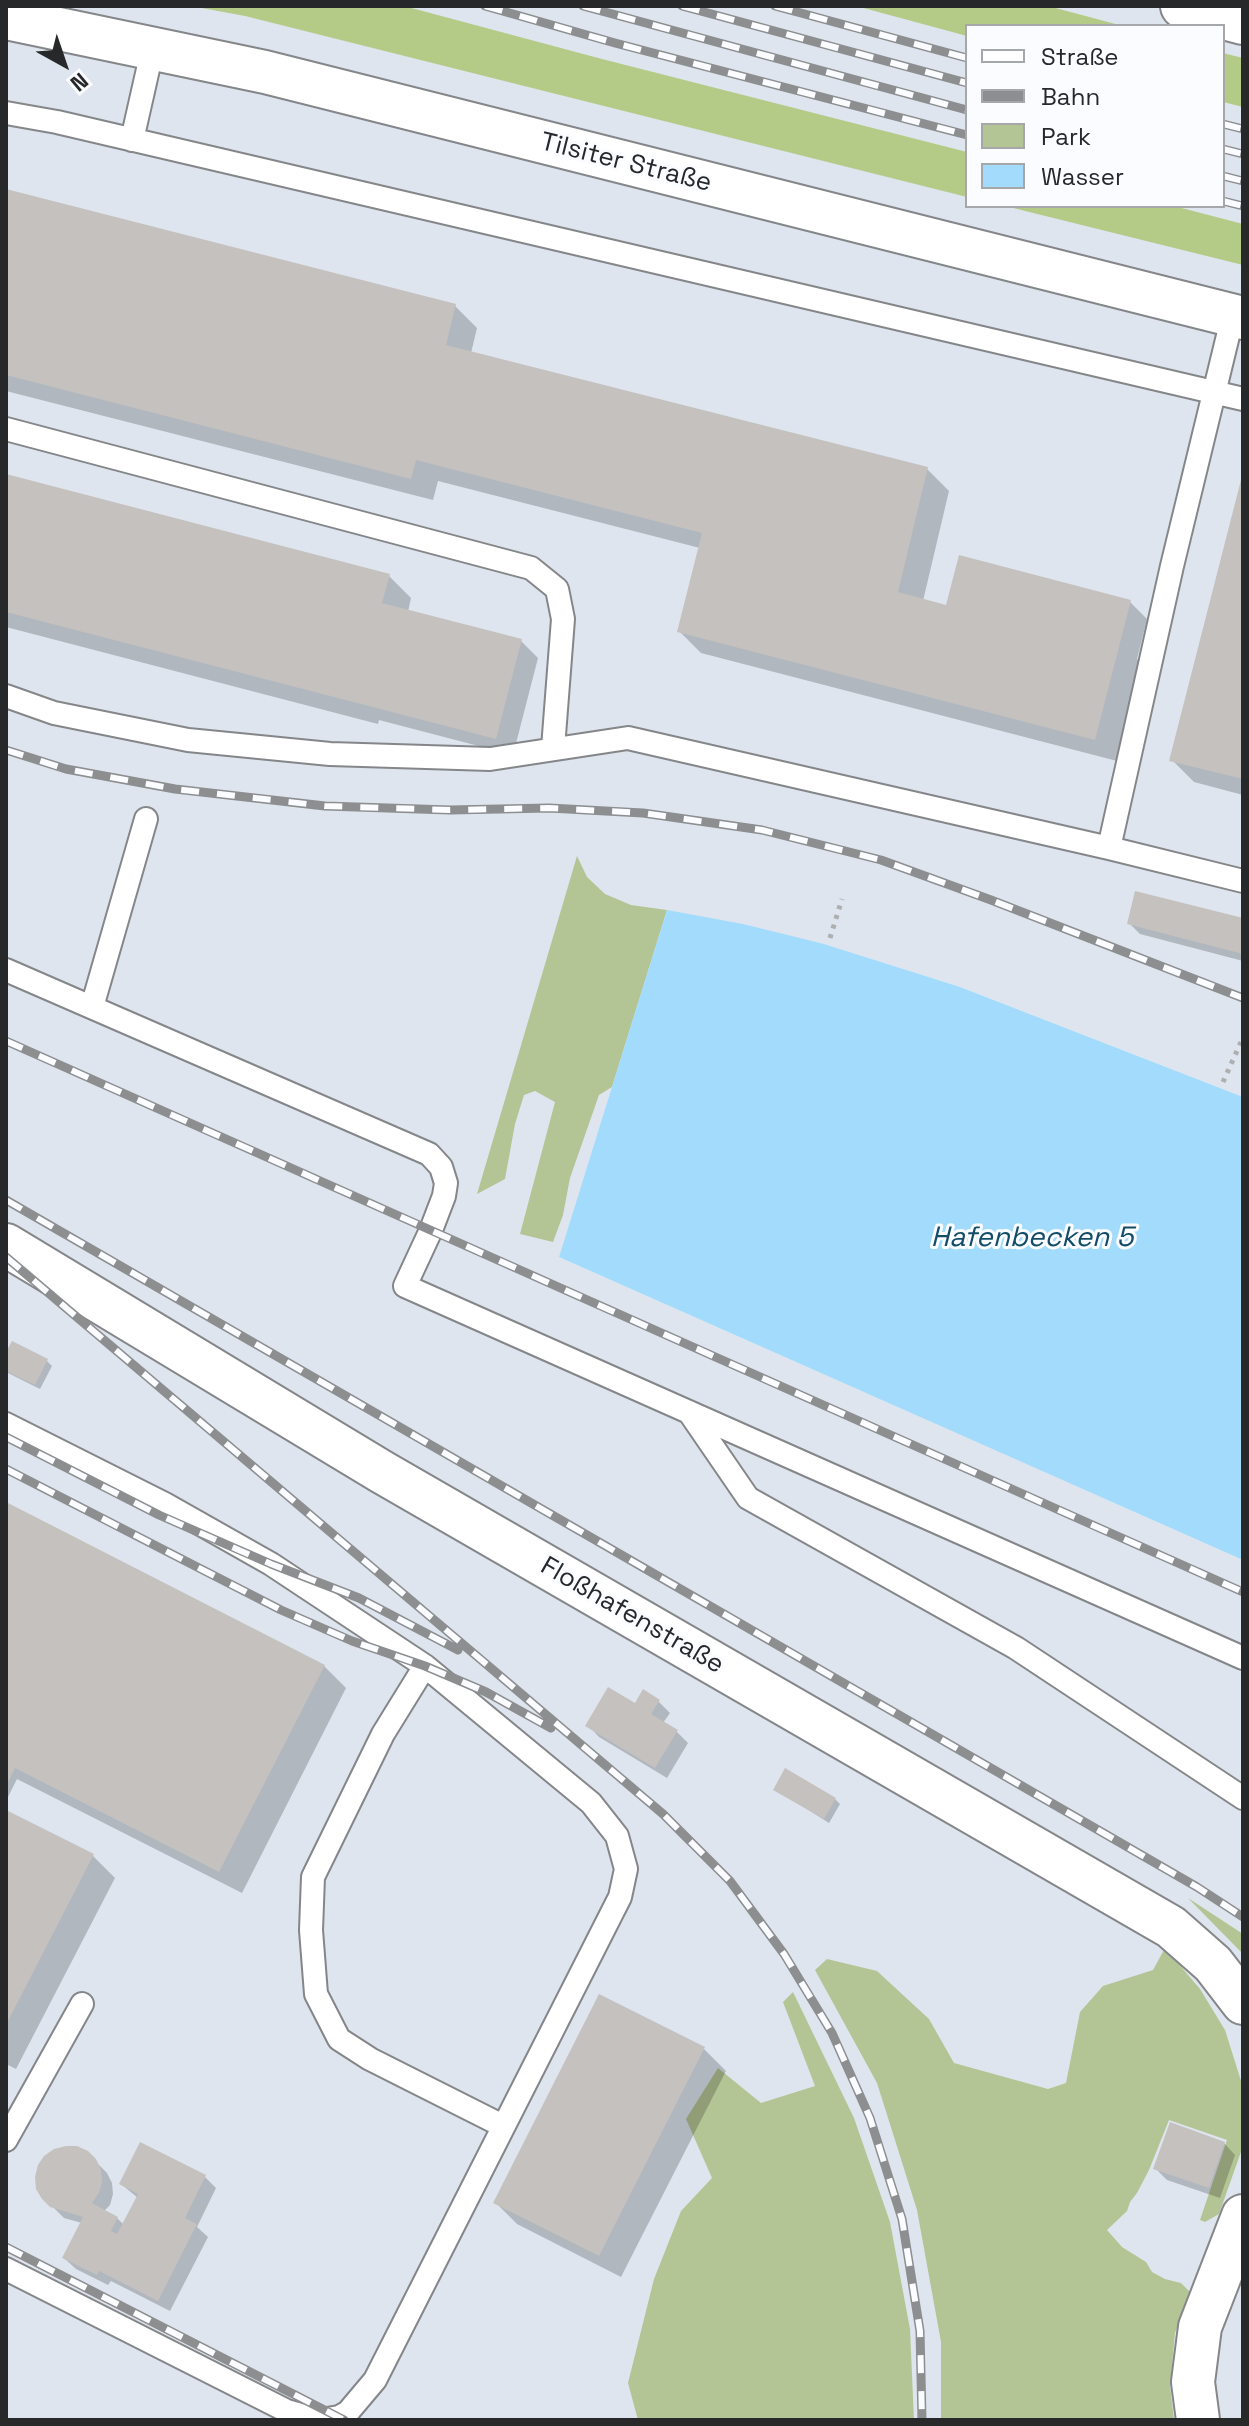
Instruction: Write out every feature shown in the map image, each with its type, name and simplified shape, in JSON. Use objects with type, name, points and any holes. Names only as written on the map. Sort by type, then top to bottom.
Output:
[{"type":"main road","points":[[1183,6],[1243,22]]},
{"type":"street","name":"Tilsiter Straße","points":[[6,18],[296,80],[1238,316]]},
{"type":"street","name":"Floßhafenstraße","points":[[6,1245],[382,1472],[1171,1927],[1213,1964],[1243,2003]]},
{"type":"street","points":[[1198,2420],[1193,2382],[1200,2327],[1243,2216]]},
{"type":"lane","points":[[132,140],[153,47]]},
{"type":"lane","points":[[6,113],[57,122],[1243,399]]},
{"type":"lane","points":[[1109,848],[1172,566],[1215,392],[1238,316]]},
{"type":"lane","points":[[6,429],[531,568],[557,589],[563,619],[553,748]]},
{"type":"lane","points":[[6,696],[54,713],[188,740],[330,754],[490,759],[628,738],[1243,881]]},
{"type":"lane","points":[[92,1007],[146,819]]},
{"type":"lane","points":[[6,970],[429,1154],[441,1167],[446,1183],[444,1196],[405,1286],[1243,1658]]},
{"type":"lane","points":[[689,1411],[748,1498],[1016,1648],[1243,1798]]},
{"type":"lane","points":[[6,1424],[165,1504],[271,1564],[425,1666],[591,1803],[617,1836],[626,1869],[620,1897],[375,2380],[348,2412],[320,2420],[287,2411],[6,2269]]},
{"type":"lane","points":[[425,1666],[383,1734],[313,1877],[311,1930],[316,1994],[339,2039],[370,2059],[503,2126]]},
{"type":"lane","points":[[6,2140],[82,2004]]},
{"type":"path","points":[[830,938],[842,899]]},
{"type":"path","points":[[1223,1082],[1241,1042]]},
{"type":"shaded area","points":[[6,6],[1243,6],[1243,1097],[960,987],[824,944],[667,910],[559,1257],[1243,1560],[1243,2420],[6,2420]]},
{"type":"green space","points":[[191,6],[404,6],[965,151],[965,196],[245,16]]},
{"type":"green space","points":[[856,6],[1048,6],[1116,24],[965,24],[965,35]]},
{"type":"green space","points":[[1225,54],[1243,58],[1243,107],[1225,102]]},
{"type":"green space","points":[[1013,208],[1182,208],[1243,224],[1243,265]]},
{"type":"green space","points":[[577,856],[587,877],[605,894],[631,905],[667,910],[612,1087],[599,1095],[570,1178],[563,1215],[553,1242],[520,1234],[555,1102],[535,1091],[524,1095],[505,1179],[477,1194]]},
{"type":"green space","points":[[1188,1898],[1243,1934],[1243,1954]]},
{"type":"green space","points":[[1165,1948],[1200,1989],[1225,2030],[1242,2084],[1242,2149],[1219,2214],[1205,2222],[1200,2220],[1227,2140],[1169,2120],[1149,2170],[1127,2211],[1107,2230],[1122,2247],[1146,2262],[1152,2272],[1181,2283],[1190,2292],[1175,2333],[1170,2386],[1174,2420],[941,2420],[941,2342],[917,2210],[877,2083],[815,1970],[827,1959],[877,1971],[929,2019],[954,2063],[1048,2089],[1066,2083],[1080,2012],[1103,1986],[1153,1970]]},
{"type":"green space","points":[[793,1992],[854,2118],[890,2222],[910,2329],[914,2420],[638,2420],[628,2383],[654,2279],[681,2211],[712,2178],[686,2119],[718,2068],[761,2103],[815,2086],[783,2002]]},
{"type":"water","name":"Hafenbecken 5","points":[[667,910],[743,924],[824,944],[960,987],[1243,1097],[1243,1560],[559,1257]]},
{"type":"building","points":[[6,189],[456,304],[446,345],[928,467],[898,592],[946,605],[959,555],[1131,600],[1095,740],[677,632],[702,533],[416,460],[411,479],[6,375]]},
{"type":"building","points":[[6,474],[390,574],[382,603],[522,639],[496,739],[6,612]]},
{"type":"building","points":[[1243,476],[1243,779],[1169,761]]},
{"type":"building","points":[[1135,891],[1243,918],[1243,954],[1127,924]]},
{"type":"building","points":[[12,1341],[48,1359],[35,1385],[6,1371],[6,1352]]},
{"type":"building","points":[[6,1502],[325,1665],[219,1872],[15,1768],[6,1786]]},
{"type":"building","points":[[608,1687],[635,1703],[643,1689],[660,1700],[651,1714],[678,1730],[655,1768],[585,1726]]},
{"type":"building","points":[[785,1768],[836,1798],[824,1819],[773,1790]]},
{"type":"building","points":[[6,1810],[94,1854],[6,2025]]},
{"type":"building","points":[[599,1994],[705,2047],[599,2256],[493,2203]]},
{"type":"building","points":[[1170,2122],[1225,2142],[1209,2188],[1153,2169]]},
{"type":"building","points":[[140,2142],[206,2175],[185,2218],[197,2224],[158,2301],[99,2271],[97,2275],[62,2258],[83,2217],[50,2207],[36,2189],[35,2177],[44,2156],[66,2146],[77,2146],[88,2151],[101,2170],[102,2182],[92,2203],[118,2217],[111,2231],[117,2234],[138,2194],[119,2184]]},
{"type":"railway","points":[[485,6],[965,134]]},
{"type":"railway","points":[[583,6],[965,109]]},
{"type":"railway","points":[[682,6],[965,82]]},
{"type":"railway","points":[[775,6],[965,57]]},
{"type":"railway","points":[[1225,124],[1243,129]]},
{"type":"railway","points":[[1225,150],[1243,154]]},
{"type":"railway","points":[[1225,176],[1243,181]]},
{"type":"railway","points":[[1225,202],[1243,206]]},
{"type":"railway","points":[[6,750],[66,769],[175,789],[325,806],[450,810],[549,808],[643,813],[762,830],[881,860],[1243,998]]},
{"type":"railway","points":[[6,1041],[1243,1592]]},
{"type":"railway","points":[[6,1200],[1197,1887],[1243,1917]]},
{"type":"railway","points":[[6,1257],[663,1814],[730,1881],[784,1954],[832,2033],[870,2118],[902,2219],[920,2331],[922,2420]]},
{"type":"railway","points":[[6,1437],[159,1515],[359,1598],[458,1650]]},
{"type":"railway","points":[[6,1469],[281,1610],[352,1641],[425,1666],[486,1692],[551,1728]]},
{"type":"railway","points":[[6,2247],[344,2420]]}]
